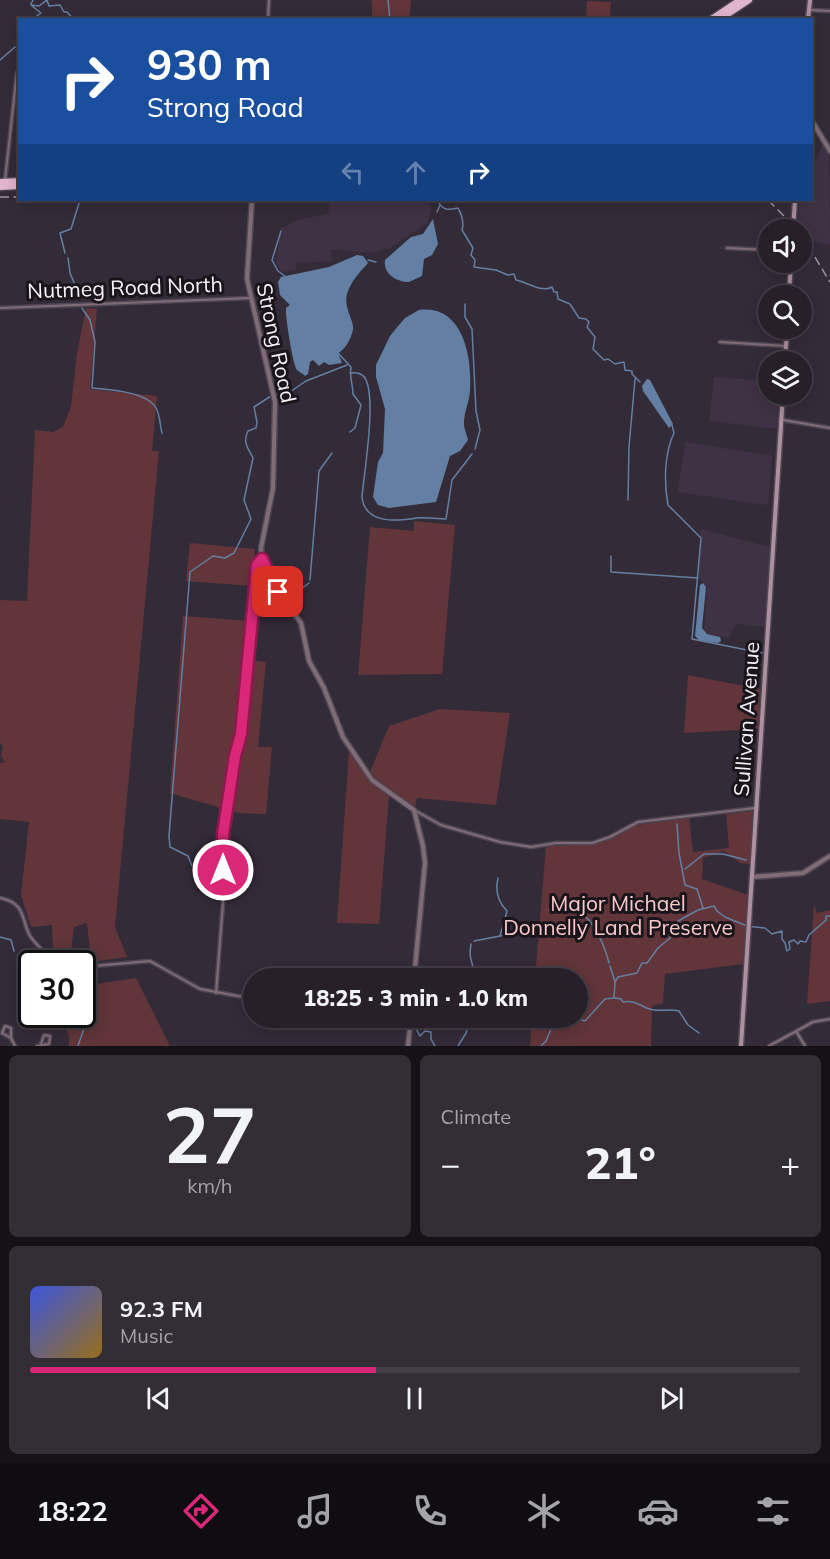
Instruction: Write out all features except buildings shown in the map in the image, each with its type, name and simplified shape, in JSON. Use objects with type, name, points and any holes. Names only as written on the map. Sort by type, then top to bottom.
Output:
[{"type":"highway","points":[[713,18],[740,0]]},
{"type":"highway","points":[[722,18],[748,0]]},
{"type":"highway","points":[[2,183],[18,181]]},
{"type":"highway","points":[[2,183],[18,186]]},
{"type":"main road","points":[[808,18],[810,0]]},
{"type":"main road","points":[[794,219],[795,201]]},
{"type":"main road","points":[[786,339],[786,351]]},
{"type":"main road","name":"Sullivan Avenue","points":[[741,1046],[782,405]]},
{"type":"street","points":[[268,18],[269,0]]},
{"type":"street","points":[[809,10],[830,11]]},
{"type":"street","points":[[2,183],[18,72]]},
{"type":"street","points":[[813,124],[830,151]]},
{"type":"street","name":"Strong Road","points":[[252,201],[246,266],[275,402],[273,488],[261,548],[262,559]]},
{"type":"street","points":[[727,248],[758,250]]},
{"type":"street","name":"Nutmeg Road North","points":[[0,308],[251,298]]},
{"type":"street","points":[[720,342],[786,346]]},
{"type":"street","points":[[781,419],[830,428]]},
{"type":"street","points":[[216,993],[224,890],[222,843],[235,756],[241,734],[257,565],[262,559],[275,587],[301,623],[309,661],[324,688],[343,737],[372,780],[414,810],[441,825],[500,842],[531,847],[556,843],[592,843],[610,837],[638,822],[757,808]]},
{"type":"street","points":[[414,810],[425,863],[415,968]]},
{"type":"street","points":[[752,877],[804,873],[830,856]]},
{"type":"street","points":[[0,898],[21,910],[31,938],[43,950]]},
{"type":"street","points":[[96,966],[150,961],[187,983],[216,993],[243,997]]},
{"type":"street","points":[[769,1046],[813,1022],[830,1019]]},
{"type":"street","points":[[408,1046],[410,1028]]},
{"type":"street","points":[[796,1032],[805,1046]]},
{"type":"street","points":[[11,1038],[15,1046]]},
{"type":"shaded area","points":[[823,145],[829,154],[830,245],[812,241],[812,219],[798,219],[799,201],[813,201],[813,158],[817,158]]},
{"type":"shaded area","points":[[330,201],[427,201],[432,208],[427,223],[392,247],[371,253],[331,249],[332,261],[296,263],[296,270],[282,272],[276,263],[281,228],[301,219],[328,214]]},
{"type":"shaded area","points":[[714,377],[758,380],[758,405],[778,405],[777,429],[709,421]]},
{"type":"shaded area","points":[[685,442],[772,456],[768,505],[678,492]]},
{"type":"shaded area","points":[[700,529],[770,547],[765,627],[737,624],[730,638],[704,633],[707,587],[699,578]]},
{"type":"green space","points":[[370,0],[411,0],[409,18],[372,18],[372,1]]},
{"type":"green space","points":[[587,1],[611,2],[610,18],[586,18]]},
{"type":"green space","points":[[86,308],[97,309],[90,389],[157,396],[152,451],[159,451],[115,927],[127,957],[96,961],[96,950],[90,950],[87,923],[74,927],[71,950],[53,950],[52,925],[32,927],[21,895],[29,822],[0,819],[0,763],[5,762],[1,756],[3,747],[0,743],[0,600],[27,601],[35,430],[53,432],[63,427],[71,406],[77,353]]},
{"type":"green space","points":[[414,521],[455,525],[442,674],[358,675],[370,527],[414,531]]},
{"type":"green space","points":[[190,543],[255,549],[252,586],[186,581]]},
{"type":"green space","points":[[183,616],[249,621],[237,729],[224,809],[170,793]]},
{"type":"green space","points":[[251,660],[266,662],[258,747],[272,747],[266,814],[231,811],[243,740]]},
{"type":"green space","points":[[688,675],[760,689],[758,729],[684,733]]},
{"type":"green space","points":[[440,709],[510,713],[496,805],[417,798],[415,807],[381,784],[370,772],[389,726]]},
{"type":"green space","points":[[349,751],[370,782],[389,795],[379,924],[337,923]]},
{"type":"green space","name":"Major Michael Donnelly Land Preserve","points":[[753,811],[750,864],[740,863],[724,851],[703,858],[702,879],[748,895],[743,964],[665,974],[663,1003],[652,1006],[651,1046],[530,1046],[531,1028],[588,1028],[588,968],[536,968],[546,846],[593,844],[637,825],[689,818],[693,852],[729,848],[726,814]]},
{"type":"green space","points":[[814,904],[817,913],[830,910],[830,1001],[807,1004]]},
{"type":"green space","points":[[136,978],[170,1046],[68,1046],[69,1037],[65,1028],[96,1028],[96,984]]},
{"type":"water","points":[[433,219],[438,244],[432,255],[424,259],[422,276],[409,282],[400,281],[386,269],[385,260],[411,237],[423,234]]},
{"type":"water","points":[[357,255],[363,256],[368,263],[353,281],[347,294],[347,307],[353,329],[346,346],[338,353],[342,363],[329,365],[324,362],[319,366],[313,360],[305,376],[295,367],[286,313],[286,308],[290,305],[280,295],[278,282],[281,277],[329,267]]},
{"type":"water","points":[[419,310],[434,310],[446,315],[462,335],[470,376],[470,394],[464,421],[468,440],[460,451],[450,456],[436,502],[389,508],[378,505],[373,497],[378,462],[383,453],[385,409],[376,377],[376,365],[390,336],[405,318]]},
{"type":"water","points":[[647,379],[650,380],[673,424],[669,428],[643,391],[642,386]]},
{"type":"water","points":[[703,583],[706,587],[702,628],[707,634],[720,637],[721,641],[718,643],[699,640],[695,636],[700,585]]},
{"type":"waterway","points":[[31,4],[33,0]]},
{"type":"waterway","points":[[31,5],[39,6],[47,0],[49,6],[60,5],[64,12],[72,18]]},
{"type":"waterway","points":[[388,0],[390,18]]},
{"type":"waterway","points":[[32,6],[41,13],[36,18]]},
{"type":"waterway","points":[[0,60],[15,47]]},
{"type":"waterway","points":[[65,253],[60,233],[71,229],[80,201]]},
{"type":"waterway","points":[[438,201],[444,208],[458,208],[462,216],[462,230],[473,248],[471,255],[475,260],[474,267],[496,270],[508,275],[514,274],[516,280],[539,288],[552,287],[554,292],[557,292],[558,299],[570,304],[579,318],[589,322],[587,327],[595,337],[593,349],[604,360],[608,359],[615,364],[624,362],[625,370],[632,371],[640,382]]},
{"type":"waterway","points":[[437,212],[440,205]]},
{"type":"waterway","points":[[281,231],[272,260],[278,271],[286,277]]},
{"type":"waterway","points":[[68,258],[70,273],[80,297]]},
{"type":"waterway","points":[[368,260],[376,262]]},
{"type":"waterway","points":[[465,304],[465,317],[472,329],[476,411],[480,430],[475,449]]},
{"type":"waterway","points":[[82,308],[90,320],[95,342],[92,388],[128,393],[146,399],[157,410],[162,433]]},
{"type":"waterway","points":[[338,353],[351,367],[353,394],[361,405],[355,428],[350,432]]},
{"type":"waterway","points":[[278,394],[290,392],[306,381],[347,365]]},
{"type":"waterway","points":[[350,373],[356,373],[365,378],[370,402],[362,497],[369,513],[392,520],[446,519],[452,480],[472,454]]},
{"type":"waterway","points":[[628,500],[629,447],[635,379]]},
{"type":"waterway","points":[[192,866],[188,856],[170,847],[169,836],[190,572],[213,556],[225,558],[234,553],[251,519],[244,500],[253,458],[246,439],[248,431],[256,428],[254,407],[271,396]]},
{"type":"waterway","points":[[672,425],[674,433],[668,450],[666,468],[668,505],[701,538],[692,639],[762,653]]},
{"type":"waterway","points":[[310,580],[319,471],[332,453]]},
{"type":"waterway","points":[[611,556],[611,572],[698,578]]},
{"type":"waterway","points":[[293,595],[309,583]]},
{"type":"waterway","points":[[677,824],[685,885],[697,889],[703,908]]},
{"type":"waterway","points":[[685,869],[704,854],[723,854],[746,860]]},
{"type":"waterway","points":[[474,941],[500,936],[507,911],[498,896],[498,878]]},
{"type":"waterway","points":[[541,1046],[546,1041],[555,1020],[573,1017],[585,1021],[605,999],[614,998],[615,982],[618,977],[637,973],[642,963],[647,963],[658,948],[670,938],[678,921],[698,910],[714,906],[725,917],[747,926],[765,928],[772,934],[782,931],[782,939],[787,951],[790,949],[789,942],[794,940],[798,944],[800,941],[806,942],[809,935],[826,920],[826,916],[830,916]]},
{"type":"waterway","points":[[549,910],[571,908],[584,915],[598,934],[609,963]]},
{"type":"waterway","points":[[500,936],[529,931]]},
{"type":"waterway","points":[[0,937],[11,940],[14,951]]},
{"type":"waterway","points":[[471,944],[473,968]]},
{"type":"waterway","points":[[610,966],[615,982]]},
{"type":"waterway","points":[[615,998],[650,1009],[679,1011],[688,1025],[699,1033]]},
{"type":"waterway","points":[[78,1046],[84,1028]]},
{"type":"waterway","points":[[416,1028],[420,1036],[425,1031],[431,1032],[431,1039],[435,1046]]},
{"type":"waterway","points":[[458,1046],[468,1028]]},
{"type":"railway","points":[[0,197],[18,197]]},
{"type":"railway","points":[[769,201],[787,219]]},
{"type":"railway","points":[[812,252],[830,282]]},
{"type":"route","points":[[223,870],[223,834],[237,742],[241,734],[257,565],[262,559],[278,592]]}]
